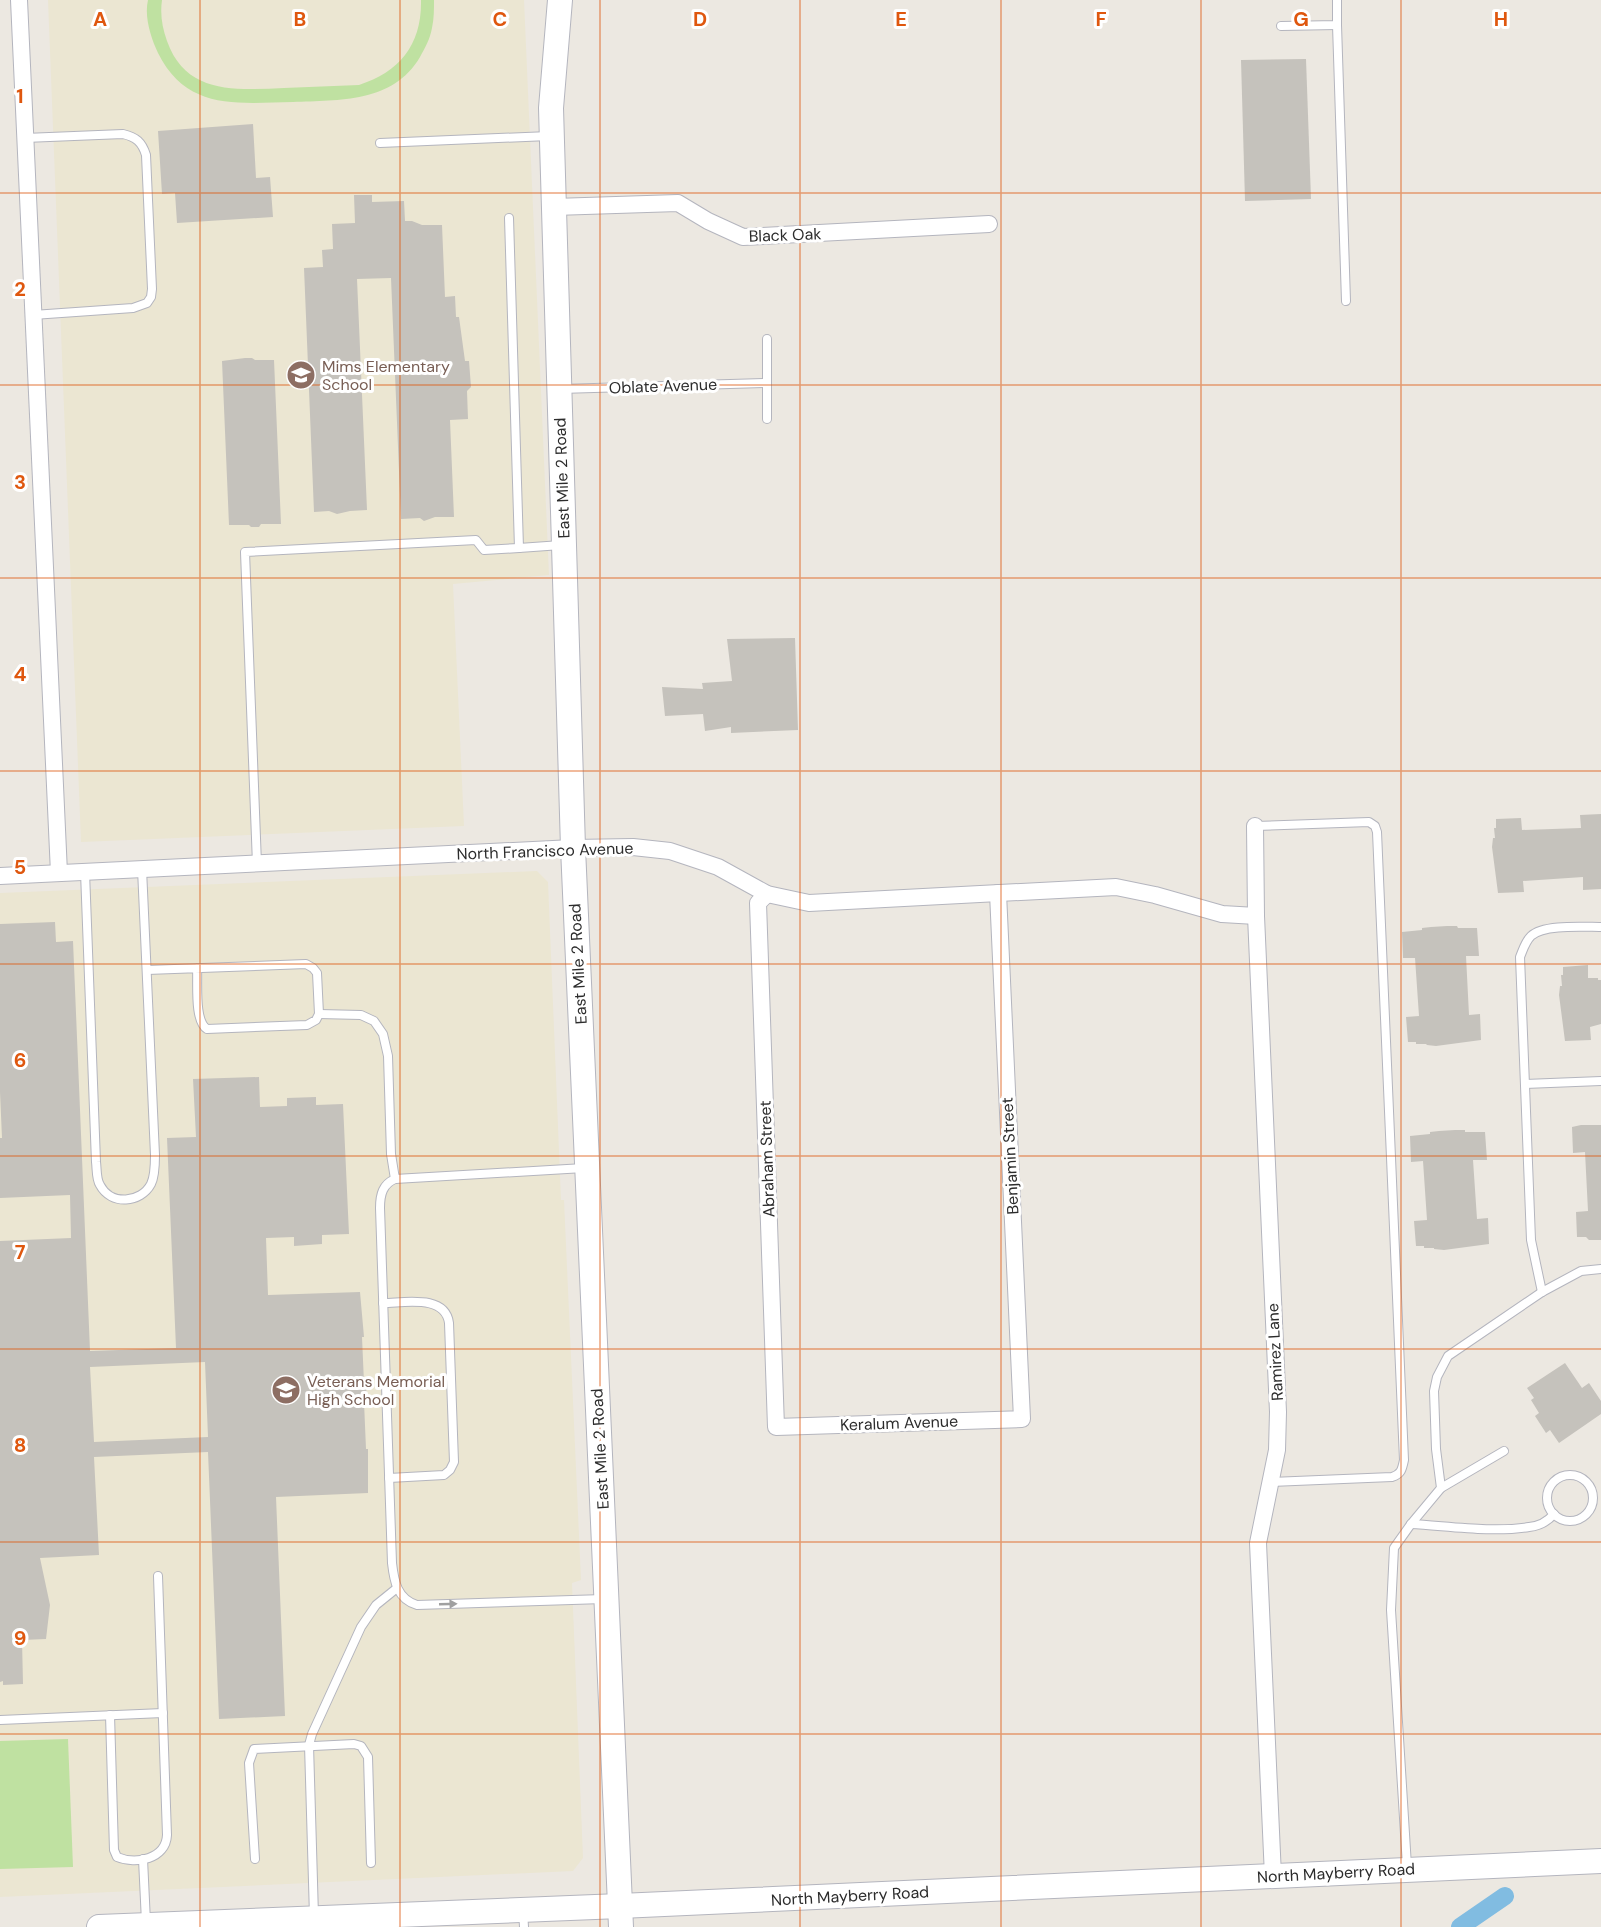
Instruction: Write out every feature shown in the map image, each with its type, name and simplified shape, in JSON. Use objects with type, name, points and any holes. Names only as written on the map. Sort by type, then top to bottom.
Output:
[{"type":"main road","name":"East Mile 2 Road","points":[[560,0],[551,108],[573,848],[621,1917]]},
{"type":"main road","name":"North Mayberry Road","points":[[99,1927],[238,1924],[314,1918],[621,1917],[1273,1876],[1601,1861]]},
{"type":"street","points":[[19,0],[59,873]]},
{"type":"street","name":"Black Oak","points":[[554,207],[678,203],[708,221],[743,237],[989,224]]},
{"type":"street","name":"Ramirez Lane","points":[[1255,826],[1256,916],[1278,1412],[1277,1450],[1258,1543],[1273,1876]]},
{"type":"street","name":"North Francisco Avenue","points":[[0,876],[633,847],[670,851],[718,867],[767,894],[809,903],[1116,887],[1155,895],[1222,914],[1256,916]]},
{"type":"street","name":"Benjamin Street","points":[[998,892],[1022,1419]]},
{"type":"street","name":"Abraham Street","points":[[767,894],[758,903],[776,1427]]},
{"type":"street","name":"Keralum Avenue","points":[[776,1427],[1022,1419]]},
{"type":"lane","points":[[1336,0],[1347,301]]},
{"type":"lane","points":[[1281,26],[1337,25]]},
{"type":"lane","points":[[25,138],[123,134],[138,139],[143,146],[147,166],[152,289],[147,303],[140,307],[32,315]]},
{"type":"lane","points":[[380,143],[552,136]]},
{"type":"lane","points":[[509,218],[519,548]]},
{"type":"lane","points":[[767,339],[767,419]]},
{"type":"lane","name":"Oblate Avenue","points":[[560,389],[767,383]]},
{"type":"lane","points":[[257,864],[245,552],[476,540],[484,550],[564,545]]},
{"type":"lane","points":[[1255,826],[1369,822],[1375,826],[1377,832],[1404,1460],[1402,1470],[1398,1475],[1392,1477],[1271,1482]]},
{"type":"lane","points":[[85,872],[96,1162],[99,1184],[114,1197],[125,1200],[136,1198],[144,1193],[152,1182],[155,1155],[142,869]]},
{"type":"lane","points":[[1542,1292],[1531,1240],[1520,957],[1525,944],[1533,934],[1545,929],[1601,927]]},
{"type":"lane","points":[[147,969],[310,965],[317,973],[319,1014],[312,1023],[307,1025],[207,1029],[203,1027],[199,1019],[197,968]]},
{"type":"lane","points":[[319,1014],[361,1015],[374,1021],[385,1039],[388,1056],[391,1154],[395,1179]]},
{"type":"lane","points":[[1525,1084],[1601,1081]]},
{"type":"lane","points":[[588,1168],[395,1179],[389,1181],[383,1188],[380,1198],[392,1563],[393,1580],[397,1588],[409,1603],[417,1605],[607,1599]]},
{"type":"lane","points":[[1441,1488],[1436,1449],[1434,1391],[1437,1377],[1448,1356],[1542,1292],[1581,1271],[1601,1269]]},
{"type":"lane","points":[[383,1303],[434,1303],[445,1310],[449,1323],[454,1462],[444,1475],[389,1478]]},
{"type":"lane","points":[[1407,1870],[1391,1610],[1394,1548],[1441,1488],[1504,1451]]},
{"type":"lane","points":[[1574,1475],[1587,1481],[1594,1495],[1589,1511],[1584,1517],[1569,1521],[1554,1514],[1548,1502],[1550,1488],[1554,1482],[1560,1477],[1574,1475]]},
{"type":"lane","points":[[1411,1524],[1494,1529],[1530,1527],[1541,1524],[1554,1514]]},
{"type":"lane","points":[[110,1715],[114,1850],[117,1857],[123,1859],[154,1856],[160,1853],[167,1843],[158,1576]]},
{"type":"lane","points":[[314,1918],[309,1745],[314,1726],[361,1627],[376,1605],[397,1588]]},
{"type":"lane","points":[[0,1720],[163,1713]]},
{"type":"lane","points":[[255,1859],[249,1763],[254,1749],[354,1743],[361,1746],[368,1756],[371,1863]]},
{"type":"lane","points":[[143,1858],[146,1925]]},
{"type":"shaded area","name":"Mims Elementary School","points":[[48,0],[524,0],[549,575],[453,584],[464,826],[81,842]]},
{"type":"shaded area","name":"Veterans Memorial High School","points":[[537,871],[548,882],[561,1200],[564,1200],[581,1580],[572,1583],[583,1858],[573,1871],[0,1897],[0,893]]},
{"type":"green space","points":[[148,0],[162,0],[162,20],[167,41],[176,59],[187,71],[215,86],[249,89],[359,85],[386,72],[406,54],[418,30],[421,0],[434,0],[434,14],[430,36],[420,57],[409,72],[380,91],[364,96],[328,101],[252,103],[215,100],[183,85],[170,72],[158,53],[148,20]]},
{"type":"green space","points":[[68,1739],[73,1867],[0,1869],[0,1741]]},
{"type":"building","points":[[1306,59],[1311,199],[1245,201],[1241,60]]},
{"type":"building","points":[[253,124],[256,178],[270,177],[273,217],[177,223],[175,193],[162,194],[158,131]]},
{"type":"building","points":[[354,195],[372,195],[372,202],[404,201],[405,221],[422,225],[442,225],[445,297],[455,296],[456,317],[459,317],[465,361],[469,361],[471,387],[467,391],[468,419],[450,420],[454,517],[435,517],[424,521],[420,518],[401,519],[391,278],[357,279],[367,510],[337,514],[329,511],[314,512],[304,268],[323,267],[322,250],[333,249],[332,224],[355,223]]},
{"type":"building","points":[[245,358],[274,360],[281,524],[261,524],[259,527],[229,525],[222,361]]},
{"type":"building","points":[[795,638],[798,730],[731,733],[731,727],[705,731],[703,714],[665,716],[662,687],[703,689],[702,683],[732,681],[727,639]]},
{"type":"building","points":[[1601,814],[1601,889],[1583,890],[1583,877],[1523,881],[1524,892],[1498,893],[1492,847],[1496,819],[1521,818],[1522,830],[1581,828],[1580,815]]},
{"type":"building","points":[[55,922],[56,942],[73,941],[90,1351],[176,1348],[167,1138],[196,1137],[193,1079],[259,1077],[260,1107],[287,1106],[287,1098],[316,1097],[316,1105],[343,1104],[349,1234],[322,1235],[322,1244],[294,1246],[294,1237],[266,1238],[268,1295],[360,1292],[367,1402],[364,1402],[366,1449],[368,1449],[368,1493],[276,1497],[285,1716],[219,1719],[208,1452],[94,1457],[99,1555],[40,1558],[50,1605],[46,1639],[22,1640],[23,1684],[3,1685],[3,1681],[0,1682],[0,1241],[71,1238],[70,1195],[0,1198],[0,1138],[2,1138],[0,924]],"holes":[[[205,1362],[208,1437],[94,1442],[90,1367]]]},
{"type":"building","points":[[1447,926],[1477,928],[1479,956],[1466,956],[1469,1015],[1480,1014],[1481,1040],[1436,1046],[1408,1042],[1406,1017],[1419,1016],[1415,958],[1403,958],[1402,932]]},
{"type":"building","points":[[1588,965],[1588,978],[1601,980],[1601,1024],[1590,1027],[1591,1040],[1565,1041],[1559,995],[1563,967]]},
{"type":"building","points":[[1601,1125],[1601,1240],[1577,1237],[1576,1212],[1588,1211],[1585,1152],[1573,1153],[1572,1127]]},
{"type":"building","points":[[1455,1130],[1485,1132],[1487,1160],[1473,1160],[1477,1219],[1488,1218],[1489,1244],[1444,1250],[1416,1246],[1414,1221],[1427,1220],[1423,1161],[1411,1162],[1410,1136]]},
{"type":"building","points":[[1565,1363],[1582,1388],[1589,1383],[1601,1401],[1601,1414],[1559,1443],[1550,1430],[1546,1433],[1535,1416],[1539,1413],[1531,1400],[1534,1398],[1527,1388]]},
{"type":"waterway","points":[[1460,1927],[1505,1896]]},
{"type":"place","name":"Mims Elementary School","points":[[301,375]]},
{"type":"place","name":"Veterans Memorial High School","points":[[286,1390]]}]
